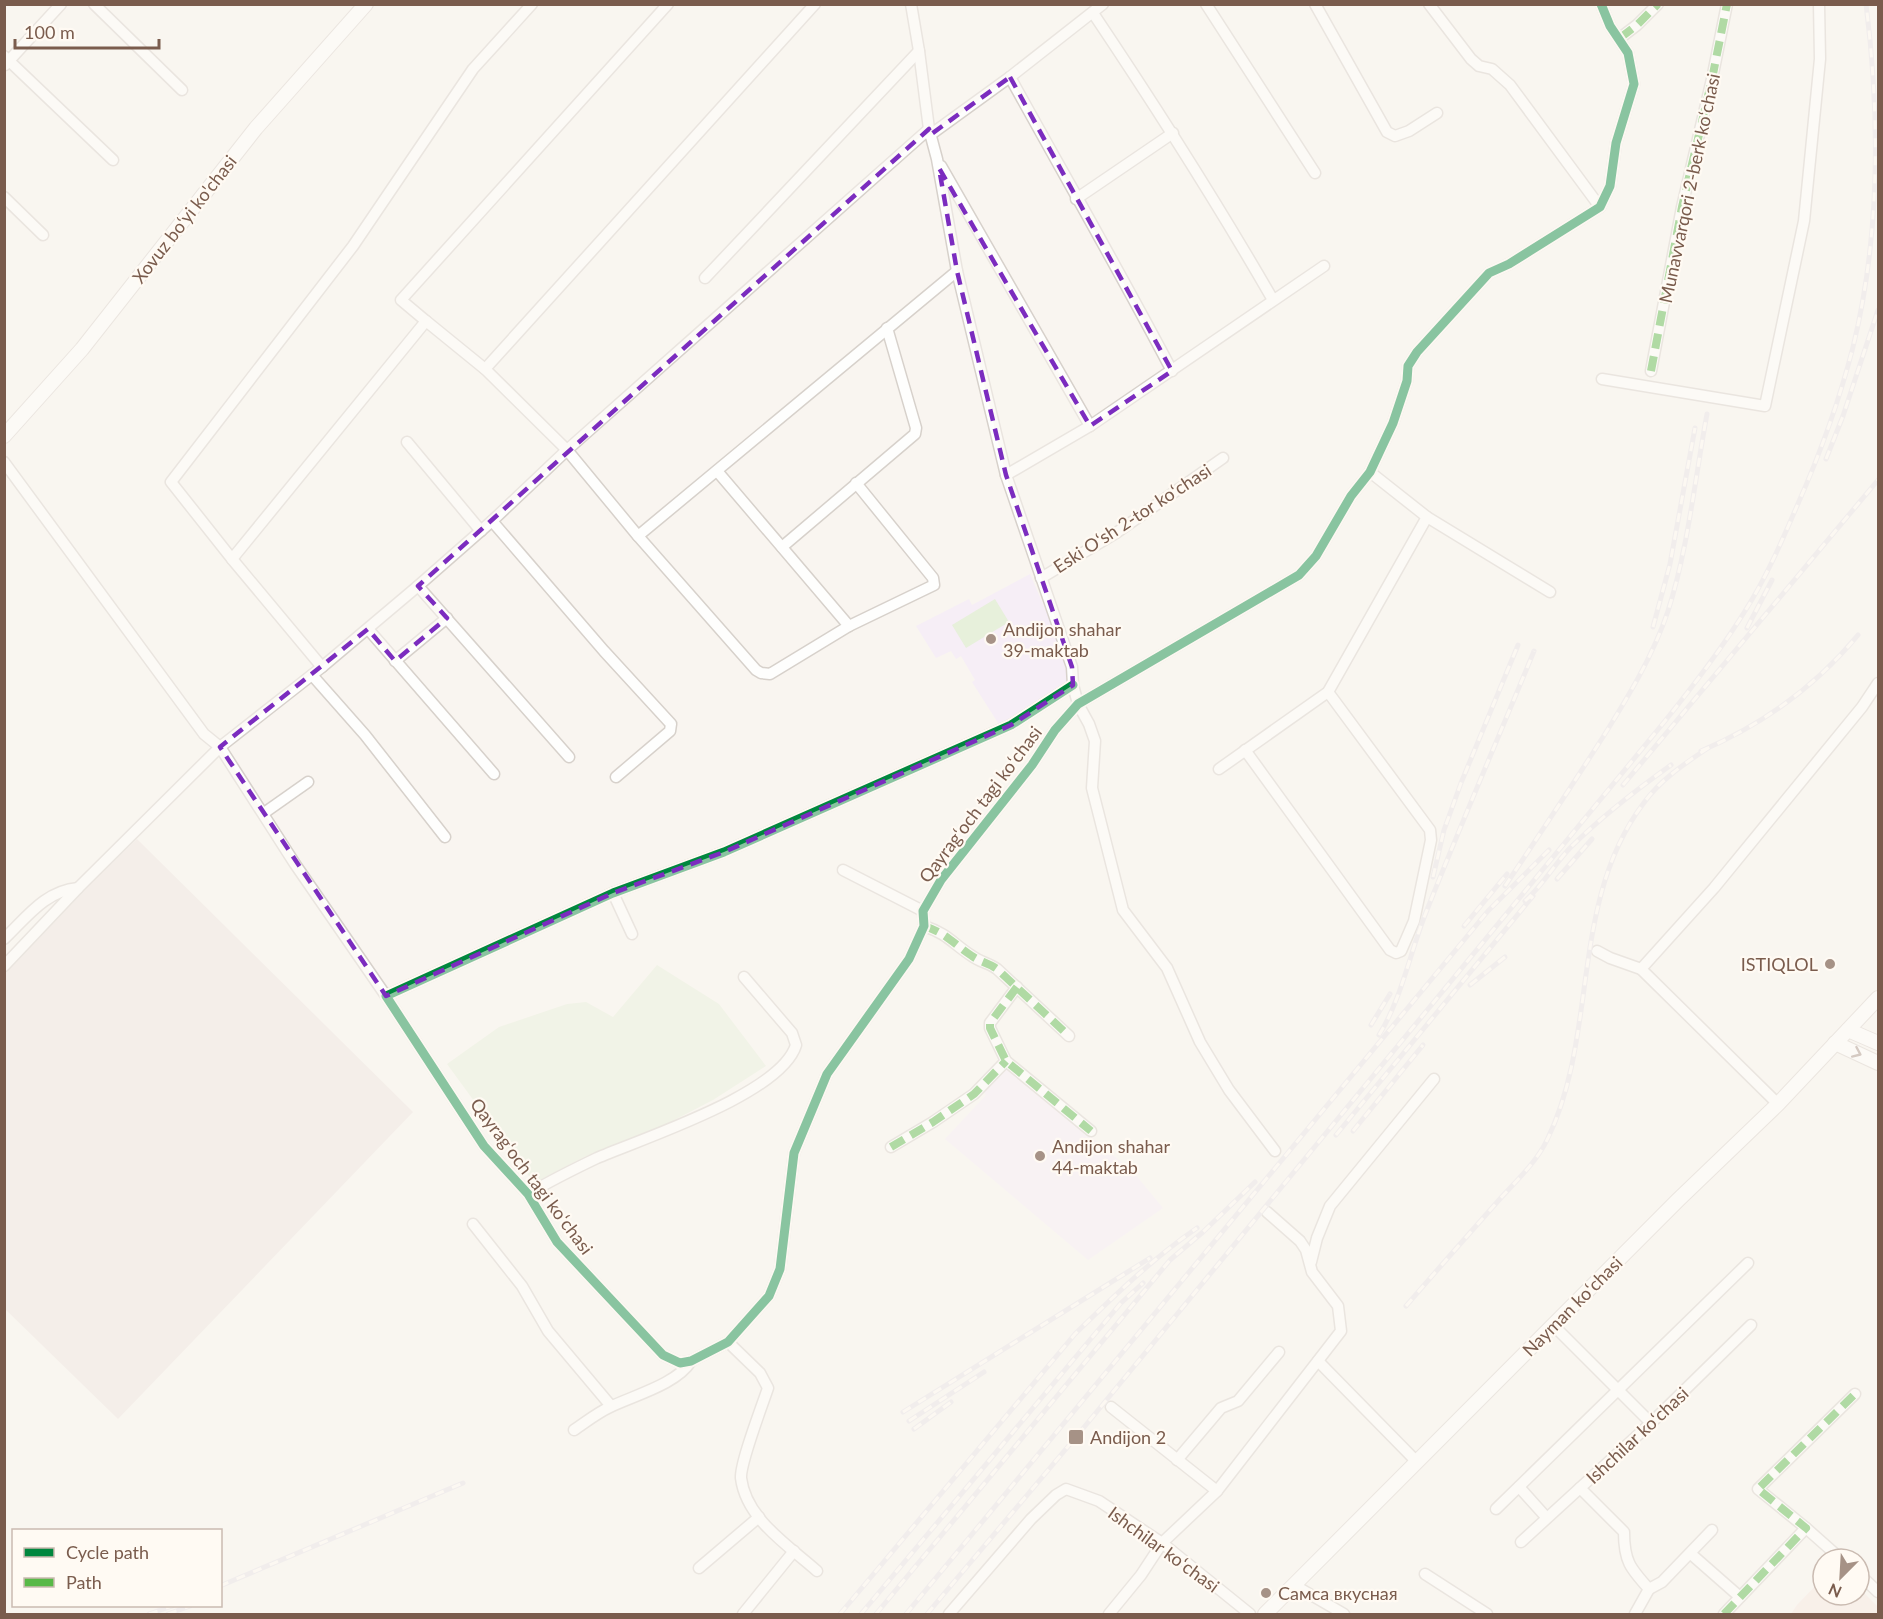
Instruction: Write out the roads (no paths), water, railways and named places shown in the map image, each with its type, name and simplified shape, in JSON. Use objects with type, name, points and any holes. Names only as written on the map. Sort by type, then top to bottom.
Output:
[{"type":"main road","name":"Xovuz bo‘yi ko'chasi","points":[[4,435],[82,349],[256,128],[366,4]]},
{"type":"main road","name":"Nayman koʻchasi","points":[[1265,1614],[1552,1325],[1778,1104],[1878,998]]},
{"type":"main road","points":[[1848,1030],[1878,1043]]},
{"type":"main road","points":[[1836,1043],[1878,1063]]},
{"type":"street","points":[[61,4],[6,61],[113,160]]},
{"type":"street","points":[[94,4],[182,90]]},
{"type":"street","points":[[322,667],[231,559],[171,482],[353,246],[473,69],[532,4]]},
{"type":"street","points":[[668,4],[401,300],[485,369],[567,450],[638,536],[760,673],[770,674],[849,626],[934,585],[933,578],[856,483]]},
{"type":"street","points":[[485,369],[815,4]]},
{"type":"street","points":[[911,4],[929,132],[937,159],[957,271],[1006,475],[1072,667],[1073,685],[1078,704],[1095,741],[1092,788],[1123,910],[1167,968],[1200,1042],[1229,1090],[1275,1151]]},
{"type":"street","points":[[4,966],[78,888],[220,747],[322,667],[418,586],[492,521],[567,450],[929,132],[1010,77],[1103,4]]},
{"type":"street","points":[[1206,4],[1316,173]]},
{"type":"street","points":[[1315,4],[1387,132],[1395,136],[1403,134],[1437,113]]},
{"type":"street","points":[[1429,4],[1472,59],[1479,66],[1492,69],[1510,85],[1600,207],[1610,186],[1616,143],[1634,84],[1628,53],[1610,26],[1601,4]]},
{"type":"street","points":[[1620,38],[1658,4]]},
{"type":"street","name":"Munavvarqori 2-berk koʻchasi","points":[[1652,371],[1682,207],[1727,4]]},
{"type":"street","points":[[1602,379],[1765,406],[1804,220],[1820,58],[1819,4]]},
{"type":"street","points":[[1093,13],[1173,133],[1273,300]]},
{"type":"street","points":[[705,278],[919,51]]},
{"type":"street","points":[[1010,77],[1076,199],[1125,281],[1172,371]]},
{"type":"street","points":[[1076,199],[1173,133]]},
{"type":"street","points":[[937,159],[1090,426]]},
{"type":"street","points":[[4,197],[43,235]]},
{"type":"street","name":"Qayragʻoch tagi koʻchasi","points":[[1073,685],[1011,725],[724,852],[613,893],[386,996],[484,1146],[528,1194],[557,1242],[663,1355],[680,1363],[691,1361],[728,1342],[769,1296],[780,1269],[794,1153],[827,1074],[909,959],[924,926],[924,911],[954,863],[1032,765],[1055,730],[1078,704],[1299,575],[1316,556],[1351,496],[1370,472],[1393,423],[1407,381],[1408,366],[1417,352],[1489,273],[1509,264],[1600,207]]},
{"type":"street","points":[[1006,475],[1090,426],[1324,266]]},
{"type":"street","points":[[638,536],[957,271]]},
{"type":"street","points":[[231,559],[426,321]]},
{"type":"street","points":[[782,547],[915,434],[916,428],[887,328]]},
{"type":"street","points":[[407,442],[481,531]]},
{"type":"street","name":"Eski Oʻsh 2-tor koʻchasi","points":[[1041,578],[1116,533],[1223,458]]},
{"type":"street","points":[[4,462],[204,734],[220,747],[295,864],[386,996]]},
{"type":"street","points":[[717,471],[849,626]]},
{"type":"street","points":[[1370,472],[1427,517],[1550,592]]},
{"type":"street","points":[[1219,769],[1328,692],[1427,517]]},
{"type":"street","points":[[492,521],[604,651],[671,724],[670,731],[616,777]]},
{"type":"street","points":[[418,586],[569,757]]},
{"type":"street","points":[[395,661],[447,618]]},
{"type":"street","points":[[368,629],[494,774]]},
{"type":"street","points":[[312,675],[365,735],[446,837]]},
{"type":"street","points":[[1641,969],[1714,888],[1862,707],[1878,683]]},
{"type":"street","points":[[1245,750],[1390,950],[1396,953],[1401,951],[1414,921],[1431,840],[1430,830],[1328,692]]},
{"type":"street","points":[[264,813],[308,782]]},
{"type":"street","points":[[843,870],[924,911]]},
{"type":"street","points":[[4,939],[48,897],[65,889],[78,888]]},
{"type":"street","points":[[613,893],[632,934]]},
{"type":"street","points":[[924,926],[941,931],[973,957],[989,963],[1069,1036]]},
{"type":"street","points":[[1597,951],[1641,969],[1778,1104]]},
{"type":"street","points":[[528,1194],[598,1158],[659,1134],[746,1094],[788,1060],[795,1045],[792,1033],[744,977]]},
{"type":"street","points":[[1017,987],[990,1023],[990,1028],[1006,1061],[1091,1131]]},
{"type":"street","points":[[891,1147],[974,1094],[1006,1061]]},
{"type":"street","points":[[1109,1614],[1141,1575],[1162,1543],[1217,1491],[1341,1331],[1338,1306],[1312,1272],[1311,1263],[1317,1238],[1330,1206],[1434,1078]]},
{"type":"street","points":[[1267,1212],[1300,1241],[1311,1263]]},
{"type":"street","points":[[473,1224],[522,1286],[548,1331],[611,1406]]},
{"type":"street","points":[[1496,1509],[1748,1263]]},
{"type":"street","points":[[1552,1325],[1651,1423]]},
{"type":"street","name":"Ishchilar koʻchasi","points":[[1521,1542],[1651,1423],[1751,1325]]},
{"type":"street","points":[[728,1342],[760,1374],[768,1388],[741,1476],[747,1500],[759,1517],[817,1571]]},
{"type":"street","points":[[1177,1460],[1221,1408],[1238,1401],[1279,1352]]},
{"type":"street","points":[[574,1430],[611,1406],[674,1379],[687,1368],[691,1361]]},
{"type":"street","points":[[1318,1361],[1416,1461]]},
{"type":"street","points":[[1827,1547],[1758,1489],[1855,1394]]},
{"type":"street","points":[[1111,1407],[1217,1491]]},
{"type":"street","points":[[1519,1486],[1546,1517]]},
{"type":"street","points":[[1580,1488],[1624,1532],[1624,1546],[1630,1568],[1649,1589]]},
{"type":"street","name":"Ishchilar koʻchasi","points":[[949,1614],[1031,1519],[1066,1490],[1099,1501],[1162,1543],[1250,1614]]},
{"type":"street","points":[[699,1568],[759,1517]]},
{"type":"street","points":[[1724,1614],[1806,1528]]},
{"type":"street","points":[[1635,1614],[1649,1589],[1662,1582],[1712,1530]]},
{"type":"street","points":[[743,1614],[794,1551]]},
{"type":"street","points":[[1691,1554],[1740,1597]]},
{"type":"street","points":[[1425,1574],[1486,1614]]},
{"type":"street","points":[[1294,1585],[1344,1614]]},
{"type":"railway","points":[[927,1614],[1076,1437],[1665,721],[1717,654],[1753,598],[1767,573],[1821,447],[1848,367],[1862,305],[1873,220],[1875,176],[1874,89],[1866,4]]},
{"type":"railway","points":[[1826,459],[1843,416],[1878,310]]},
{"type":"railway","points":[[1505,886],[1612,722],[1655,644],[1668,611],[1681,563],[1707,414]]},
{"type":"railway","points":[[1653,627],[1670,564],[1695,428]]},
{"type":"railway","points":[[1623,785],[1878,480]]},
{"type":"railway","points":[[1747,628],[1772,580]]},
{"type":"railway","points":[[1701,751],[1724,741],[1787,702],[1824,671],[1858,635]]},
{"type":"railway","points":[[1433,877],[1444,830],[1461,783],[1518,645]]},
{"type":"railway","points":[[1379,1035],[1393,1007],[1425,915],[1534,651]]},
{"type":"railway","points":[[1406,1306],[1525,1172],[1547,1140],[1563,1099],[1574,1057],[1594,926],[1604,883],[1620,843],[1643,804],[1657,787],[1681,766],[1708,748]]},
{"type":"railway","points":[[1525,901],[1582,837],[1619,804],[1671,765]]},
{"type":"railway","points":[[1557,879],[1592,839]]},
{"type":"railway","points":[[906,1614],[1488,911],[1549,850]]},
{"type":"railway","points":[[1464,926],[1507,874]]},
{"type":"railway","points":[[1336,1135],[1533,896]]},
{"type":"railway","points":[[1470,985],[1505,957]]},
{"type":"railway","points":[[1371,1025],[1390,994]]},
{"type":"railway","points":[[1353,1131],[1423,1045]]},
{"type":"railway","points":[[876,1614],[1170,1260],[1255,1182]]},
{"type":"railway","points":[[840,1614],[1075,1334],[1149,1265],[1197,1228]]},
{"type":"railway","points":[[903,1412],[1150,1258]]},
{"type":"railway","points":[[861,1614],[1121,1303],[1143,1283]]},
{"type":"railway","points":[[909,1421],[984,1372]]},
{"type":"railway","points":[[914,1429],[951,1402]]},
{"type":"railway","points":[[222,1585],[463,1483]]},
{"type":"railway","points":[[149,1614],[169,1607]]},
{"type":"railway","points":[[168,1614],[187,1607]]},
{"type":"place","name":"Andijon shahar 39-maktab","points":[[991,639]]},
{"type":"place","name":"ISTIQLOL","points":[[1830,964]]},
{"type":"place","name":"Andijon shahar 44-maktab","points":[[1040,1156]]},
{"type":"place","name":"Andijon 2","points":[[1076,1437]]},
{"type":"place","name":"Самса вкусная","points":[[1266,1593]]}]
